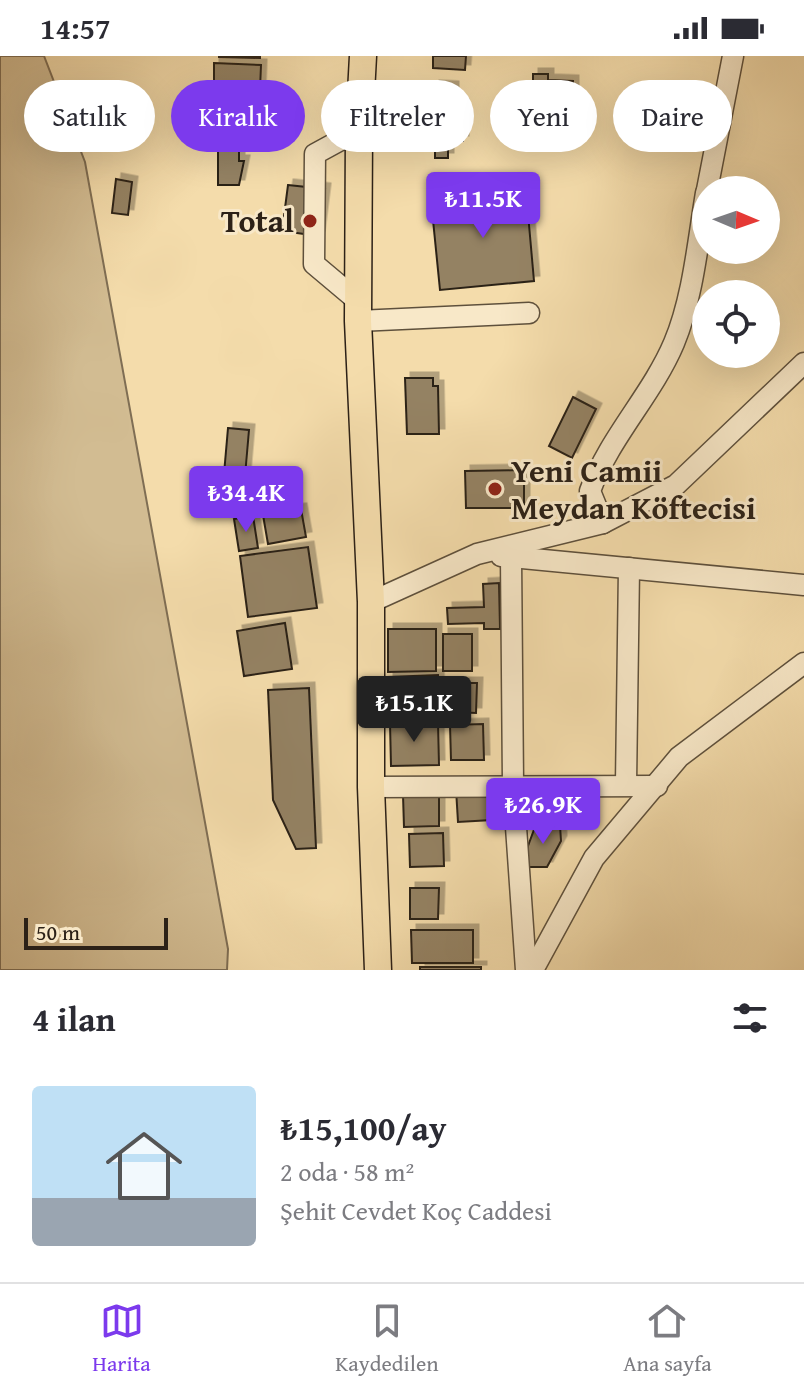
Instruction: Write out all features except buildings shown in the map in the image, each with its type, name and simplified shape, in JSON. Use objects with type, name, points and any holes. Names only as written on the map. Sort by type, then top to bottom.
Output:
[{"type":"main road","points":[[362,80],[363,56]]},
{"type":"main road","points":[[359,152],[358,311],[371,602],[371,787],[378,970]]},
{"type":"street","points":[[709,176],[733,56]]},
{"type":"street","points":[[321,151],[315,154],[314,264],[358,311],[529,313]]},
{"type":"street","points":[[603,523],[590,491],[596,472],[639,407],[674,342],[693,264]]},
{"type":"street","points":[[371,602],[477,554],[603,523],[676,485],[804,363]]},
{"type":"street","points":[[477,554],[804,585]]},
{"type":"street","points":[[511,557],[513,784],[526,970]]},
{"type":"street","points":[[626,784],[629,568]]},
{"type":"street","points":[[533,970],[594,858],[679,757],[804,663]]},
{"type":"street","points":[[371,787],[513,784],[657,786]]},
{"type":"shaded area","points":[[0,56],[44,56],[53,80],[24,80],[24,152],[81,152],[85,162],[228,949],[227,970],[0,970]]},
{"type":"place","name":"Total","points":[[310,221]]},
{"type":"place","name":"Yeni Camii Meydan Köftecisi","points":[[495,489]]}]
